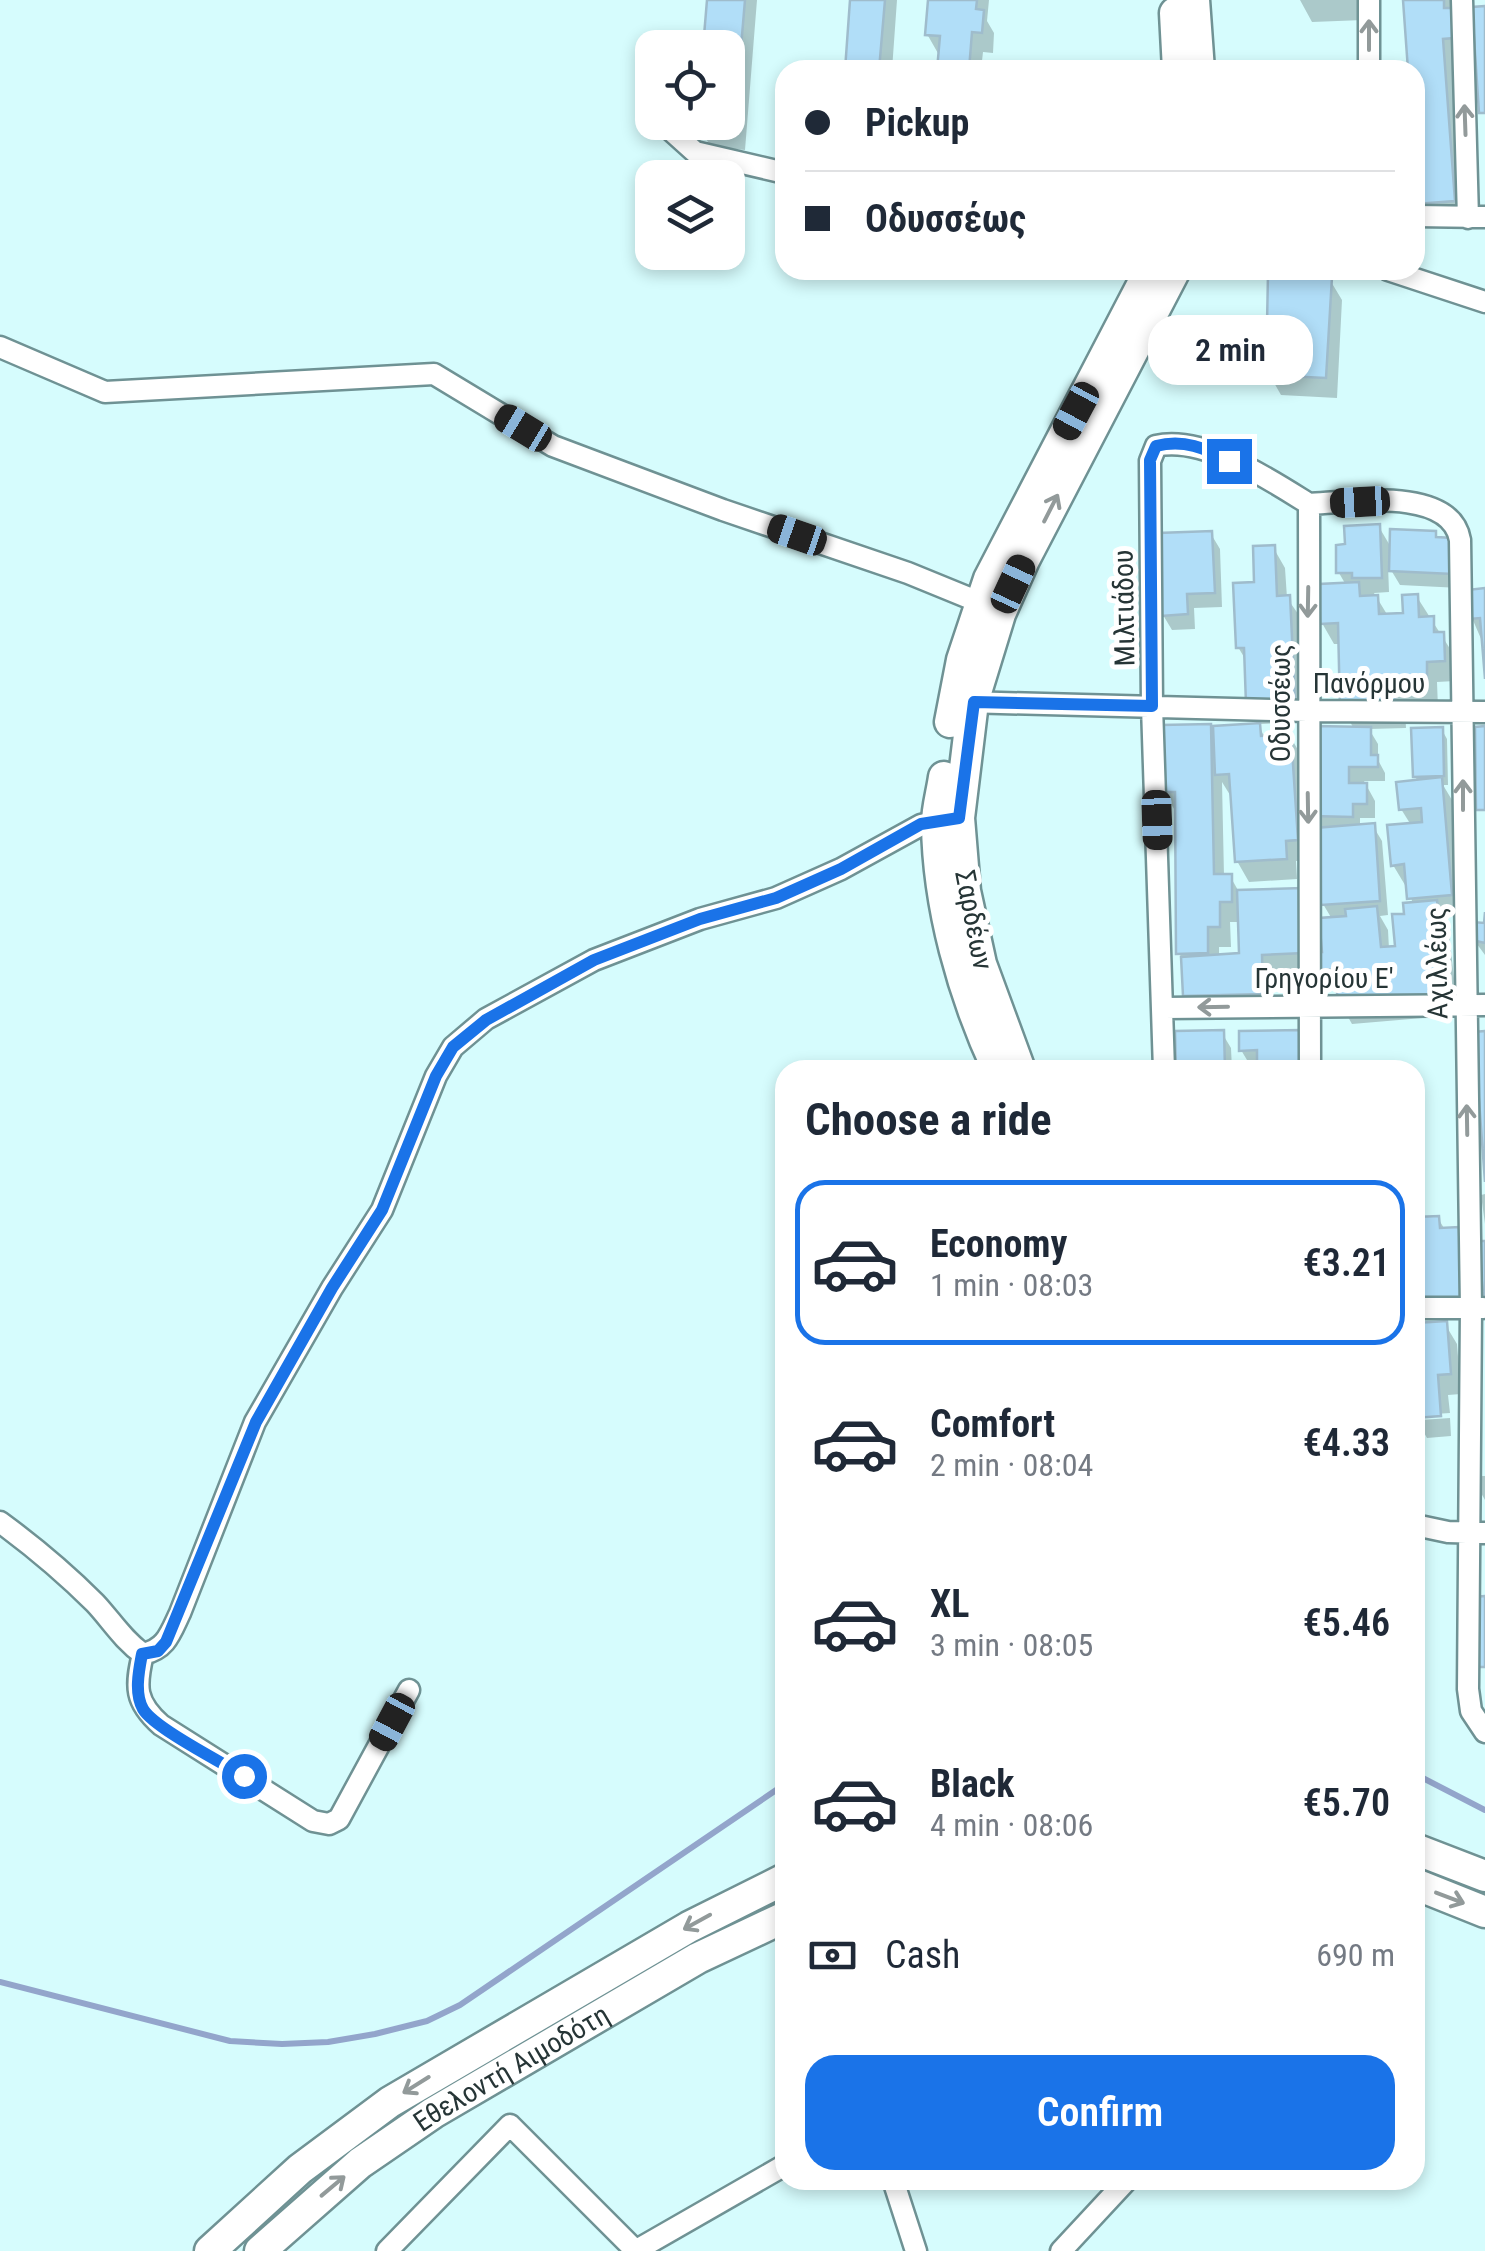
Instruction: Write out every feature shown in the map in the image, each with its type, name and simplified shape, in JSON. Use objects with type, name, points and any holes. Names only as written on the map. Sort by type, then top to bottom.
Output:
[{"type":"main road","points":[[1174,0],[1177,60]]},
{"type":"main road","points":[[1194,0],[1198,60]]},
{"type":"main road","name":"Σαρδέων","points":[[994,1060],[971,1004],[944,893],[948,819],[980,602],[1002,552],[1145,280]]},
{"type":"main road","name":"Σαρδέων","points":[[963,702],[1019,572],[1170,280]]},
{"type":"main road","name":"Σαρδέων","points":[[948,819],[981,964],[1016,1060]]},
{"type":"main road","points":[[1425,1855],[1485,1876]]},
{"type":"main road","points":[[210,2251],[300,2169],[390,2102],[677,1934],[775,1886]]},
{"type":"main road","points":[[1425,1888],[1485,1912]]},
{"type":"main road","name":"Εθελοντή Αιμοδότη","points":[[260,2251],[360,2163],[433,2113],[698,1958],[775,1921]]},
{"type":"street","points":[[1369,0],[1369,60]]},
{"type":"street","points":[[1425,216],[1477,218],[1462,0]]},
{"type":"street","points":[[682,140],[696,152],[775,171]]},
{"type":"street","points":[[1418,280],[1485,302]]},
{"type":"street","points":[[0,347],[105,392],[434,374],[552,446],[980,602]]},
{"type":"street","name":"Μιλτιάδου","points":[[1164,1060],[1152,706],[1150,460],[1156,446],[1172,442],[1202,447],[1309,504]]},
{"type":"street","name":"Αχιλλέως","points":[[1309,504],[1412,502],[1450,516],[1458,527],[1460,540],[1462,711],[1475,1006],[1478,1308],[1478,1532],[1468,1700],[1474,1718],[1485,1732]]},
{"type":"street","name":"Οδυσσέως","points":[[1309,504],[1310,1060]]},
{"type":"street","name":"Πανόρμου","points":[[963,702],[1485,712]]},
{"type":"street","points":[[0,1522],[53,1561],[106,1615],[128,1644],[142,1654],[158,1651],[166,1642],[256,1422],[332,1288],[382,1210],[436,1076],[453,1047],[486,1020],[594,960],[700,919],[776,898],[841,869],[921,824],[948,819]]},
{"type":"street","name":"Γρηγορίου Ε'","points":[[1164,1008],[1475,1006]]},
{"type":"street","points":[[1425,1308],[1478,1308]]},
{"type":"street","points":[[1425,1526],[1478,1532]]},
{"type":"street","points":[[142,1654],[137,1678],[142,1709],[313,1821],[329,1824],[340,1818],[409,1690]]},
{"type":"street","points":[[386,2251],[510,2125],[635,2251],[775,2170]]},
{"type":"street","points":[[896,2190],[916,2251]]},
{"type":"street","points":[[1105,2190],[1109,2200]]},
{"type":"street","points":[[1061,2251],[1118,2190]]},
{"type":"building","points":[[707,0],[745,0],[742,30],[704,30]]},
{"type":"building","points":[[850,0],[885,0],[880,60],[846,60]]},
{"type":"building","points":[[928,0],[977,0],[976,9],[984,10],[982,33],[972,32],[970,60],[938,60],[940,36],[925,35]]},
{"type":"building","points":[[1403,0],[1444,0],[1444,8],[1451,8],[1454,38],[1443,39],[1455,201],[1425,203],[1425,60],[1407,60]]},
{"type":"building","points":[[1485,6],[1485,113],[1479,113],[1472,7]]},
{"type":"building","points":[[1268,280],[1332,280],[1326,378],[1266,375]]},
{"type":"building","points":[[1380,524],[1382,578],[1352,578],[1352,573],[1336,573],[1336,545],[1345,544],[1344,526]]},
{"type":"building","points":[[1390,529],[1436,531],[1436,537],[1454,538],[1453,574],[1389,571]]},
{"type":"building","points":[[1212,531],[1215,593],[1187,594],[1188,614],[1161,616],[1158,533]]},
{"type":"building","points":[[1275,545],[1277,596],[1290,595],[1295,702],[1246,704],[1244,648],[1236,648],[1233,583],[1254,582],[1253,546]]},
{"type":"building","points":[[1359,582],[1360,596],[1378,595],[1379,614],[1403,613],[1402,595],[1418,594],[1419,617],[1434,616],[1434,632],[1444,632],[1445,661],[1427,662],[1427,688],[1395,689],[1395,708],[1340,710],[1338,623],[1320,624],[1319,584]]},
{"type":"building","points":[[1485,588],[1485,679],[1480,618],[1469,619],[1467,590]]},
{"type":"building","points":[[1260,723],[1261,736],[1291,734],[1298,840],[1286,841],[1287,859],[1235,862],[1229,774],[1215,775],[1213,726]]},
{"type":"building","points":[[1211,724],[1214,874],[1232,874],[1232,902],[1220,902],[1220,927],[1208,927],[1208,953],[1176,954],[1175,792],[1162,792],[1161,725]]},
{"type":"building","points":[[1314,726],[1371,727],[1371,755],[1378,755],[1378,767],[1349,767],[1349,783],[1367,783],[1367,804],[1353,804],[1353,817],[1312,816]]},
{"type":"building","points":[[1485,726],[1485,810],[1476,810],[1475,727]]},
{"type":"building","points":[[1443,727],[1444,776],[1413,777],[1411,728]]},
{"type":"building","points":[[1442,777],[1452,895],[1407,899],[1404,864],[1391,866],[1387,825],[1422,822],[1421,808],[1399,810],[1396,782]]},
{"type":"building","points":[[1375,823],[1380,901],[1321,905],[1315,828]]},
{"type":"building","points":[[1302,888],[1304,953],[1262,955],[1263,994],[1183,996],[1181,957],[1239,953],[1237,890]]},
{"type":"building","points":[[1437,900],[1448,995],[1338,1004],[1335,969],[1319,970],[1319,918],[1346,916],[1345,909],[1377,906],[1381,947],[1395,946],[1392,914],[1404,914],[1403,903]]},
{"type":"building","points":[[1485,912],[1485,943],[1472,940],[1473,922],[1484,923]]},
{"type":"building","points":[[1224,1030],[1225,1060],[1176,1060],[1175,1031]]},
{"type":"building","points":[[1301,1030],[1301,1060],[1257,1060],[1257,1050],[1239,1051],[1239,1031]]},
{"type":"building","points":[[1485,1031],[1485,1182],[1474,1032]]},
{"type":"building","points":[[1439,1216],[1440,1228],[1459,1227],[1461,1303],[1425,1304],[1425,1217]]},
{"type":"building","points":[[1479,1241],[1485,1241],[1485,1298],[1483,1298]]},
{"type":"building","points":[[1447,1321],[1451,1374],[1438,1375],[1441,1416],[1425,1417],[1425,1322]]},
{"type":"building","points":[[1485,1596],[1485,1667],[1477,1667],[1474,1597]]},
{"type":"waterway","points":[[1425,1779],[1485,1810]]},
{"type":"waterway","points":[[0,1982],[230,2041],[328,2042],[375,2034],[427,2021],[460,2005],[775,1791]]},
{"type":"route","points":[[244,1776],[142,1709],[137,1678],[142,1654],[158,1651],[166,1642],[256,1422],[332,1288],[382,1210],[417,1118],[453,1047],[486,1020],[594,960],[700,919],[776,898],[841,869],[921,824],[959,818],[974,702],[1152,706],[1150,460],[1156,446],[1172,442],[1202,447],[1229,461]]}]
